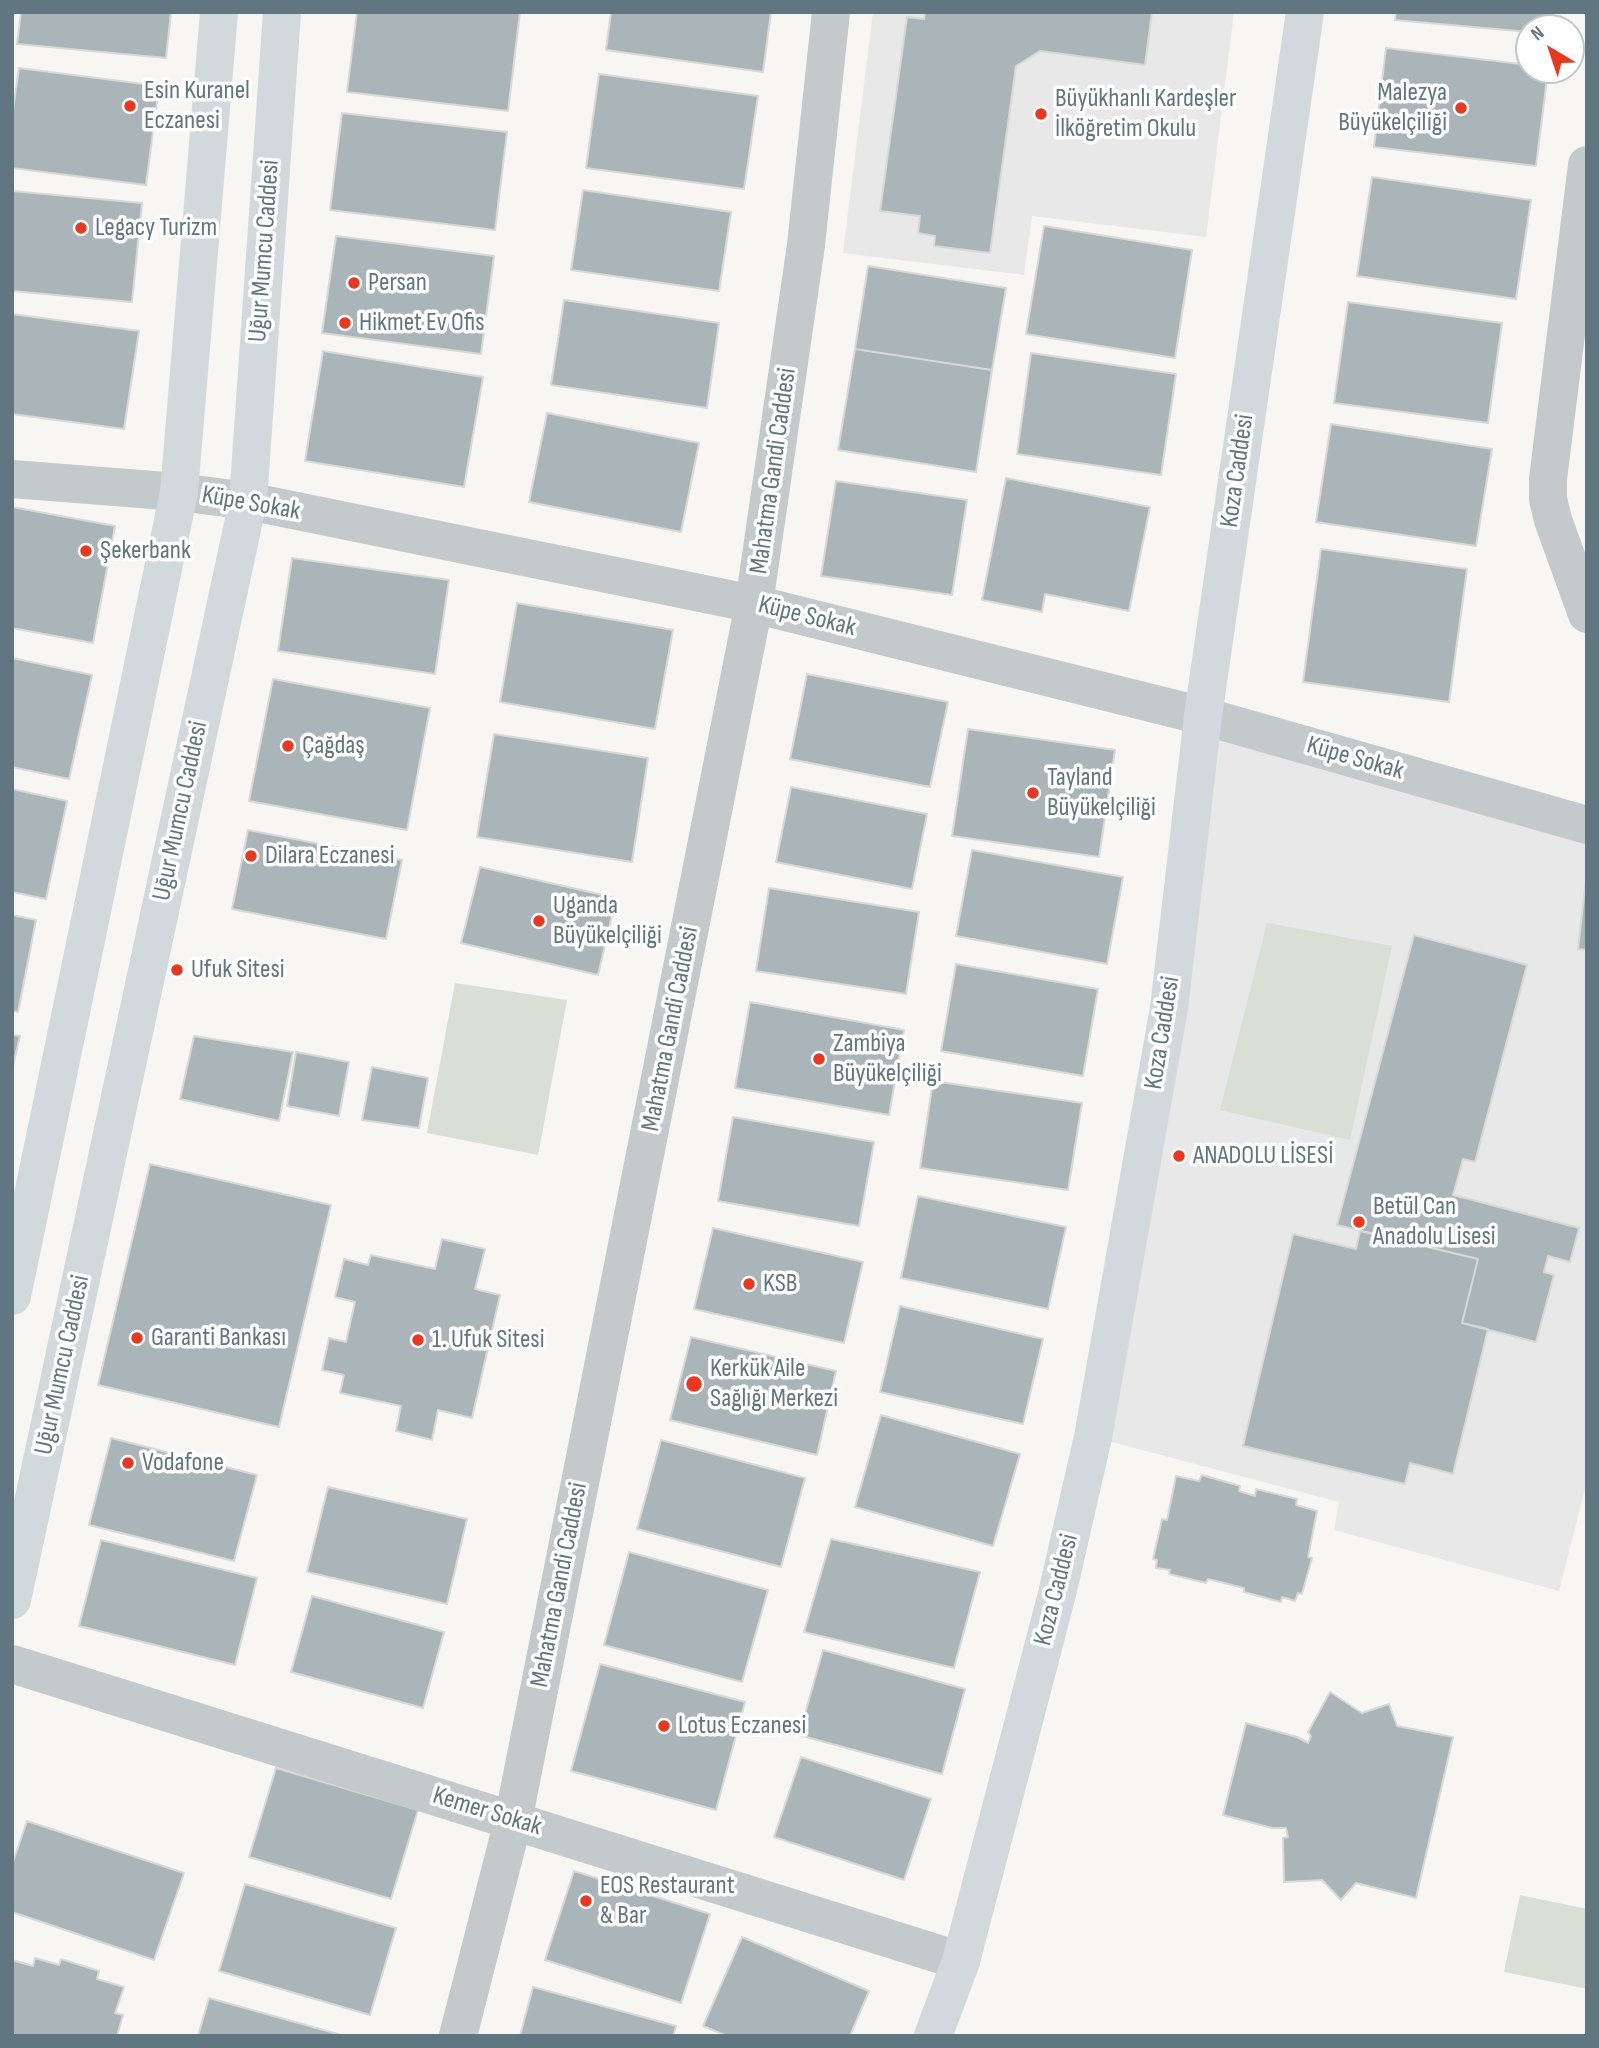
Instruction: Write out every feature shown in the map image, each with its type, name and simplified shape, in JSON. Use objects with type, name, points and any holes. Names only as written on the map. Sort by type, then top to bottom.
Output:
[{"type":"main road","points":[[12,1296],[179,492],[219,12]]},
{"type":"main road","name":"Uğur Mumcu Caddesi","points":[[12,1600],[248,501],[282,12]]},
{"type":"main road","name":"Koza Caddesi","points":[[933,2036],[961,1961],[1057,1594],[1093,1437],[1169,1008],[1203,716],[1304,12]]},
{"type":"street","name":"Mahatma Gandi Caddesi","points":[[458,2036],[513,1821],[754,604],[806,245],[831,12]]},
{"type":"street","points":[[1587,165],[1548,479],[1548,499],[1587,614]]},
{"type":"street","name":"Küpe Sokak","points":[[12,479],[179,492],[248,501],[754,604],[1203,716],[1587,825]]},
{"type":"street","name":"Kemer Sokak","points":[[12,1664],[961,1961]]},
{"type":"shaded area","name":"Büyükhanlı Kardeşler İlköğretim Okulu","points":[[873,12],[1234,12],[1206,237],[1032,216],[1024,275],[843,253]]},
{"type":"shaded area","name":"Betül Can Anadolu Lisesi","points":[[1203,716],[1587,825],[1587,1481],[1559,1591],[1334,1530],[1339,1502],[1093,1437]]},
{"type":"shaded area","points":[[1267,923],[1392,946],[1350,1140],[1220,1110]]},
{"type":"shaded area","points":[[455,983],[567,1000],[538,1155],[427,1133]]},
{"type":"shaded area","points":[[1520,1895],[1587,1909],[1587,1989],[1504,1972]]},
{"type":"building","points":[[21,12],[171,12],[166,58],[17,44]]},
{"type":"building","points":[[357,12],[520,12],[508,111],[347,92]]},
{"type":"building","points":[[611,12],[771,12],[763,72],[606,50]]},
{"type":"building","points":[[925,12],[1152,12],[1145,65],[1040,51],[1016,66],[990,253],[934,246],[935,236],[918,233],[920,216],[880,211],[907,17],[924,19]]},
{"type":"building","points":[[1396,12],[1553,12],[1515,14],[1515,31],[1395,20]]},
{"type":"building","name":"Malezya Büyükelçiliği","points":[[1386,48],[1515,63],[1515,84],[1546,84],[1536,166],[1374,147]]},
{"type":"building","points":[[19,68],[159,86],[146,185],[12,168],[12,117]]},
{"type":"building","points":[[599,74],[758,96],[744,189],[586,168]]},
{"type":"building","points":[[342,113],[507,132],[495,230],[330,210]]},
{"type":"building","points":[[1372,177],[1531,200],[1516,299],[1357,276]]},
{"type":"building","points":[[583,190],[731,212],[719,291],[571,270]]},
{"type":"building","points":[[12,191],[142,203],[132,302],[12,291]]},
{"type":"building","points":[[1044,226],[1192,250],[1175,358],[1026,334]]},
{"type":"building","points":[[336,236],[494,256],[481,354],[322,333]]},
{"type":"building","points":[[868,266],[1006,288],[992,370],[855,349]]},
{"type":"building","points":[[564,300],[719,323],[707,408],[551,385]]},
{"type":"building","points":[[1348,302],[1502,323],[1488,423],[1334,403]]},
{"type":"building","points":[[12,314],[139,331],[124,429],[12,414]]},
{"type":"building","points":[[855,349],[992,370],[976,472],[838,450]]},
{"type":"building","points":[[323,351],[483,377],[464,487],[305,461]]},
{"type":"building","points":[[1031,353],[1176,374],[1161,475],[1017,454]]},
{"type":"building","points":[[547,413],[699,443],[681,532],[529,502]]},
{"type":"building","points":[[1331,424],[1492,449],[1476,546],[1316,522]]},
{"type":"building","points":[[1006,478],[1150,507],[1129,611],[1045,594],[1042,612],[982,600]]},
{"type":"building","points":[[836,481],[967,500],[952,595],[821,576]]},
{"type":"building","points":[[12,507],[115,526],[93,643],[12,628]]},
{"type":"building","points":[[1321,549],[1467,569],[1449,702],[1303,682]]},
{"type":"building","points":[[292,558],[449,580],[435,674],[278,651]]},
{"type":"building","points":[[517,603],[673,630],[655,729],[500,702]]},
{"type":"building","points":[[12,658],[92,675],[69,779],[12,767]]},
{"type":"building","points":[[807,674],[948,702],[930,787],[790,759]]},
{"type":"building","points":[[273,679],[430,708],[407,830],[249,801]]},
{"type":"building","name":"Tayland Büyükelçiliği","points":[[968,729],[1115,750],[1099,857],[952,836]]},
{"type":"building","points":[[494,734],[648,758],[632,862],[477,837]]},
{"type":"building","points":[[791,787],[927,814],[912,889],[776,862]]},
{"type":"building","points":[[12,789],[67,801],[46,899],[12,892]]},
{"type":"building","points":[[248,830],[402,860],[386,939],[232,909]]},
{"type":"building","points":[[972,850],[1123,877],[1107,964],[956,936]]},
{"type":"building","name":"Uganda Büyükelçiliği","points":[[480,867],[616,898],[598,975],[461,943]]},
{"type":"building","points":[[1587,879],[1587,950],[1578,949]]},
{"type":"building","points":[[769,888],[919,912],[906,994],[756,971]]},
{"type":"building","points":[[12,915],[36,920],[18,1012],[12,1011]]},
{"type":"building","points":[[1414,935],[1527,965],[1475,1162],[1463,1159],[1453,1195],[1579,1228],[1570,1262],[1548,1256],[1544,1272],[1554,1275],[1536,1342],[1462,1323],[1478,1259],[1337,1225]]},
{"type":"building","points":[[956,964],[1098,989],[1083,1076],[941,1051]]},
{"type":"building","name":"Zambiya Büyükelçiliği","points":[[750,1002],[904,1030],[889,1115],[735,1088]]},
{"type":"building","points":[[12,1035],[20,1036],[12,1070]]},
{"type":"building","points":[[194,1036],[293,1052],[279,1121],[180,1099]]},
{"type":"building","points":[[296,1052],[349,1062],[339,1116],[287,1106]]},
{"type":"building","points":[[372,1067],[428,1078],[419,1128],[362,1120]]},
{"type":"building","points":[[933,1081],[1082,1103],[1068,1190],[920,1168]]},
{"type":"building","points":[[733,1117],[874,1142],[859,1226],[718,1201]]},
{"type":"building","points":[[150,1164],[331,1205],[279,1427],[98,1385]]},
{"type":"building","points":[[918,1196],[1066,1227],[1048,1309],[901,1278]]},
{"type":"building","points":[[713,1228],[863,1262],[844,1343],[694,1309]]},
{"type":"building","points":[[1360,1231],[1478,1259],[1462,1323],[1488,1329],[1453,1474],[1410,1463],[1405,1484],[1243,1446],[1293,1234],[1356,1249]]},
{"type":"building","name":"1. Ufuk Sitesi","points":[[442,1239],[485,1249],[475,1289],[500,1295],[472,1418],[438,1410],[432,1440],[396,1431],[401,1406],[340,1393],[344,1375],[322,1370],[329,1338],[346,1342],[355,1302],[335,1297],[344,1259],[368,1265],[371,1255],[435,1269]]},
{"type":"building","points":[[900,1306],[1043,1339],[1023,1424],[880,1392]]},
{"type":"building","points":[[691,1337],[836,1371],[817,1455],[670,1420]]},
{"type":"building","points":[[881,1415],[1020,1454],[993,1546],[855,1507]]},
{"type":"building","points":[[111,1438],[257,1475],[234,1561],[89,1525]]},
{"type":"building","points":[[661,1440],[805,1478],[781,1567],[637,1529]]},
{"type":"building","points":[[1202,1475],[1240,1486],[1239,1491],[1255,1496],[1256,1489],[1297,1499],[1296,1505],[1317,1511],[1308,1557],[1312,1558],[1302,1594],[1298,1593],[1295,1601],[1282,1597],[1281,1602],[1244,1592],[1244,1588],[1208,1579],[1206,1583],[1169,1574],[1170,1570],[1156,1568],[1157,1560],[1153,1559],[1162,1519],[1167,1520],[1176,1476],[1199,1481]]},
{"type":"building","points":[[328,1487],[467,1519],[447,1604],[307,1572]]},
{"type":"building","points":[[831,1539],[980,1572],[954,1668],[804,1632]]},
{"type":"building","points":[[101,1540],[257,1578],[235,1665],[79,1626]]},
{"type":"building","points":[[629,1552],[768,1590],[742,1682],[604,1645]]},
{"type":"building","points":[[312,1596],[444,1632],[423,1708],[291,1672]]},
{"type":"building","points":[[823,1650],[965,1689],[942,1774],[799,1735]]},
{"type":"building","points":[[600,1664],[745,1702],[716,1810],[571,1771]]},
{"type":"building","points":[[1330,1692],[1362,1713],[1389,1704],[1397,1726],[1453,1737],[1416,1898],[1356,1883],[1341,1900],[1322,1880],[1284,1882],[1283,1838],[1288,1837],[1286,1828],[1272,1828],[1223,1815],[1246,1723],[1297,1737],[1308,1743],[1311,1736],[1308,1732]]},
{"type":"building","points":[[801,1757],[931,1799],[904,1880],[774,1837]]},
{"type":"building","points":[[276,1768],[418,1810],[391,1899],[249,1857]]},
{"type":"building","points":[[27,1821],[184,1873],[154,1960],[12,1912],[12,1865]]},
{"type":"building","points":[[574,1871],[710,1914],[681,2003],[545,1960]]},
{"type":"building","points":[[245,1884],[396,1928],[370,2015],[219,1971]]},
{"type":"building","points":[[742,1937],[869,1991],[850,2036],[727,2036],[703,2026]]},
{"type":"building","points":[[35,1958],[59,1965],[61,1959],[99,1971],[97,1979],[124,1987],[115,2013],[123,2015],[117,2036],[12,2036],[12,1960],[33,1966]]},
{"type":"building","points":[[533,1987],[676,2026],[673,2036],[520,2036]]},
{"type":"building","points":[[209,1998],[345,2036],[198,2036]]},
{"type":"place","name":"Esin Kuranel Eczanesi","points":[[130,106]]},
{"type":"place","name":"Malezya Büyükelçiliği","points":[[1461,108]]},
{"type":"place","name":"Büyükhanlı Kardeşler İlköğretim Okulu","points":[[1041,114]]},
{"type":"place","name":"Legacy Turizm","points":[[81,228]]},
{"type":"place","name":"Persan","points":[[354,283]]},
{"type":"place","name":"Hikmet Ev Ofis","points":[[345,323]]},
{"type":"place","name":"Şekerbank","points":[[86,551]]},
{"type":"place","name":"Çağdaş","points":[[288,746]]},
{"type":"place","name":"Tayland Büyükelçiliği","points":[[1033,793]]},
{"type":"place","name":"Dilara Eczanesi","points":[[251,856]]},
{"type":"place","name":"Uganda Büyükelçiliği","points":[[539,921]]},
{"type":"place","name":"Ufuk Sitesi","points":[[177,970]]},
{"type":"place","name":"Zambiya Büyükelçiliği","points":[[819,1059]]},
{"type":"place","name":"ANADOLU LİSESİ","points":[[1179,1156]]},
{"type":"place","name":"Betül Can Anadolu Lisesi","points":[[1359,1222]]},
{"type":"place","name":"KSB","points":[[749,1284]]},
{"type":"place","name":"Garanti Bankası","points":[[137,1338]]},
{"type":"place","name":"1. Ufuk Sitesi","points":[[418,1340]]},
{"type":"place","name":"Kerkük Aile Sağlığı Merkezi","points":[[694,1384]]},
{"type":"place","name":"Vodafone","points":[[128,1463]]},
{"type":"place","name":"Lotus Eczanesi","points":[[664,1726]]},
{"type":"place","name":"EOS Restaurant & Bar","points":[[586,1901]]}]
